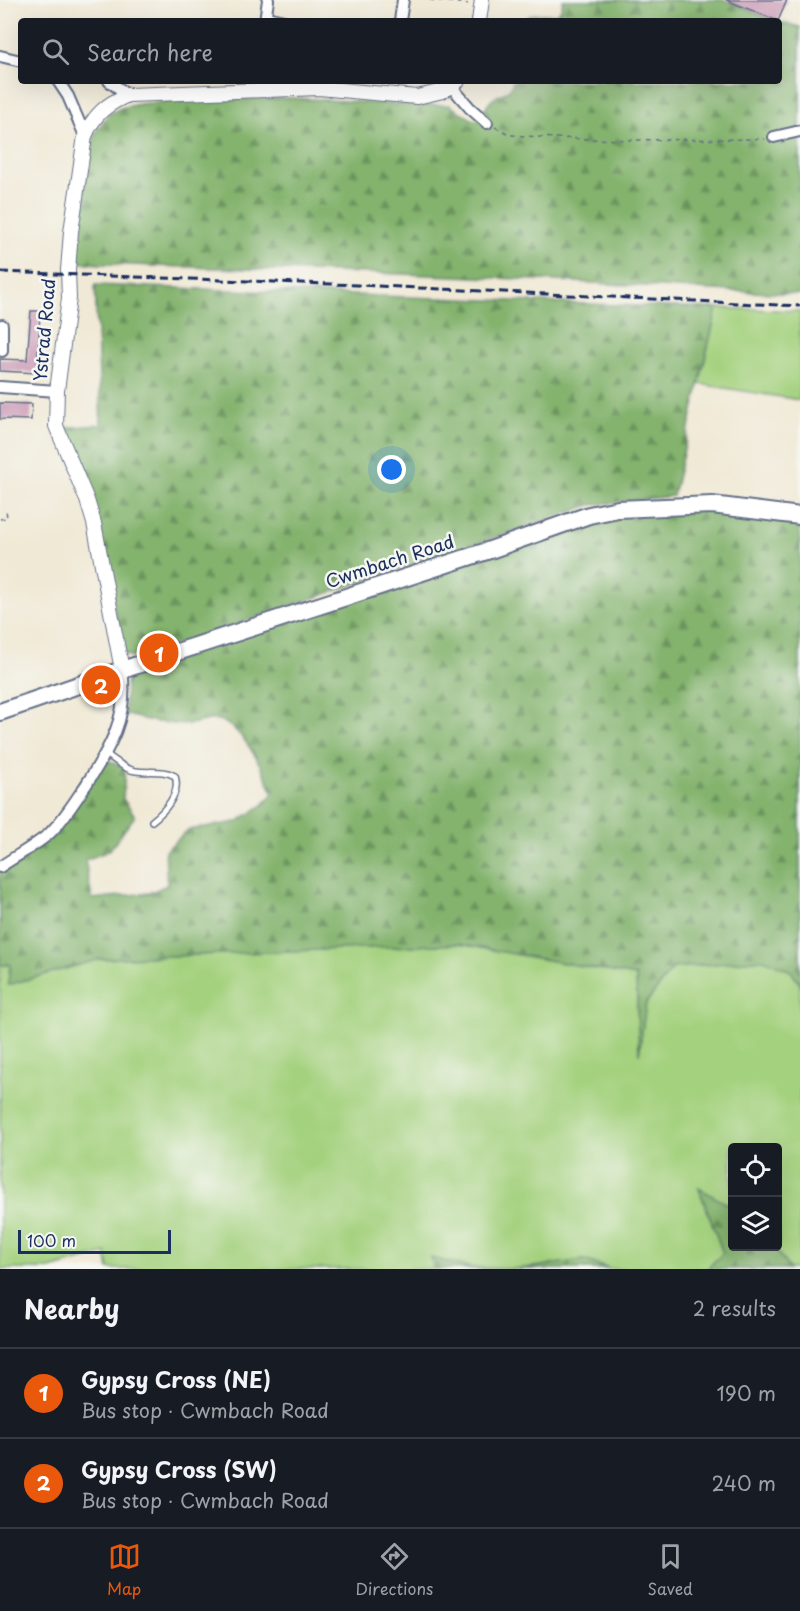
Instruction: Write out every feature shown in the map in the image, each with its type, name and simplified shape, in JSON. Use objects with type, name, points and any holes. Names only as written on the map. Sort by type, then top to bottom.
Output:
[{"type":"main road","name":"Cwmbach Road","points":[[0,712],[589,515],[618,509],[712,505],[800,516]]},
{"type":"street","points":[[266,18],[268,0]]},
{"type":"street","points":[[400,18],[403,0]]},
{"type":"street","points":[[479,18],[481,3]]},
{"type":"street","points":[[0,56],[18,60]]},
{"type":"street","points":[[60,84],[68,96],[84,136]]},
{"type":"street","points":[[113,84],[128,95]]},
{"type":"street","points":[[454,84],[470,108],[487,123]]},
{"type":"street","name":"Ystrad Road","points":[[0,867],[49,833],[73,805],[106,754],[116,733],[125,690],[94,523],[56,426],[57,391],[69,298],[68,270],[71,232],[84,136],[95,116],[109,104],[128,95],[319,85],[417,97],[443,91],[454,84]]},
{"type":"street","points":[[774,137],[800,131]]},
{"type":"street","points":[[2,325],[2,343]]},
{"type":"street","points":[[0,387],[57,391]]},
{"type":"lane","points":[[106,754],[130,770],[163,771],[175,776],[177,786],[168,807],[152,821]]},
{"type":"path","points":[[430,0],[481,3]]},
{"type":"path","points":[[487,123],[510,135],[554,138],[753,140],[774,137]]},
{"type":"path","points":[[0,519],[7,518],[6,509]]},
{"type":"green space","points":[[563,0],[726,0],[768,18],[526,18],[536,14],[554,15],[562,7]]},
{"type":"green space","points":[[782,23],[800,27],[800,294],[515,279],[83,263],[75,258],[85,183],[95,133],[109,114],[121,108],[169,101],[293,98],[449,105],[473,120],[479,119],[489,103],[512,85],[782,84]]},
{"type":"green space","points":[[95,285],[717,308],[673,496],[591,505],[135,658],[124,654],[96,522],[60,428],[101,425]]},
{"type":"green space","points":[[717,308],[800,311],[800,400],[699,384]]},
{"type":"green space","points":[[711,509],[800,521],[800,984],[791,971],[764,959],[673,968],[646,1003],[639,1055],[636,976],[459,944],[100,959],[8,985],[10,965],[0,965],[0,870],[53,836],[106,759],[125,769],[123,799],[135,816],[109,851],[85,860],[92,899],[149,893],[167,885],[165,851],[188,830],[237,822],[264,804],[273,793],[245,741],[237,732],[219,720],[171,724],[124,714],[127,675],[591,521],[617,515]]},
{"type":"green space","points":[[459,944],[636,976],[639,1051],[646,1003],[673,968],[764,959],[791,971],[800,984],[800,1269],[789,1269],[777,1251],[782,1251],[782,1143],[728,1143],[728,1205],[699,1189],[723,1253],[707,1269],[609,1269],[584,1260],[519,1269],[472,1268],[431,1258],[434,1269],[109,1269],[106,1253],[50,1269],[0,1269],[0,965],[10,965],[8,985],[100,959]]},
{"type":"green space","points":[[699,1188],[728,1205],[728,1251],[777,1251],[789,1269],[707,1269],[723,1253]]},
{"type":"green space","points":[[431,1258],[472,1268],[519,1269],[434,1269]]},
{"type":"green space","points":[[584,1260],[609,1269],[519,1269]]},
{"type":"building","points":[[726,0],[787,0],[779,18],[771,18]]},
{"type":"building","points":[[31,311],[40,311],[37,373],[0,371],[0,359],[27,360]]},
{"type":"building","points":[[0,403],[32,404],[31,420],[0,419]]},
{"type":"railway","points":[[0,272],[357,285],[800,306]]},
{"type":"place","name":"Gypsy Cross (NE)","points":[[159,653]]},
{"type":"place","name":"Gypsy Cross (SW)","points":[[101,685]]}]
